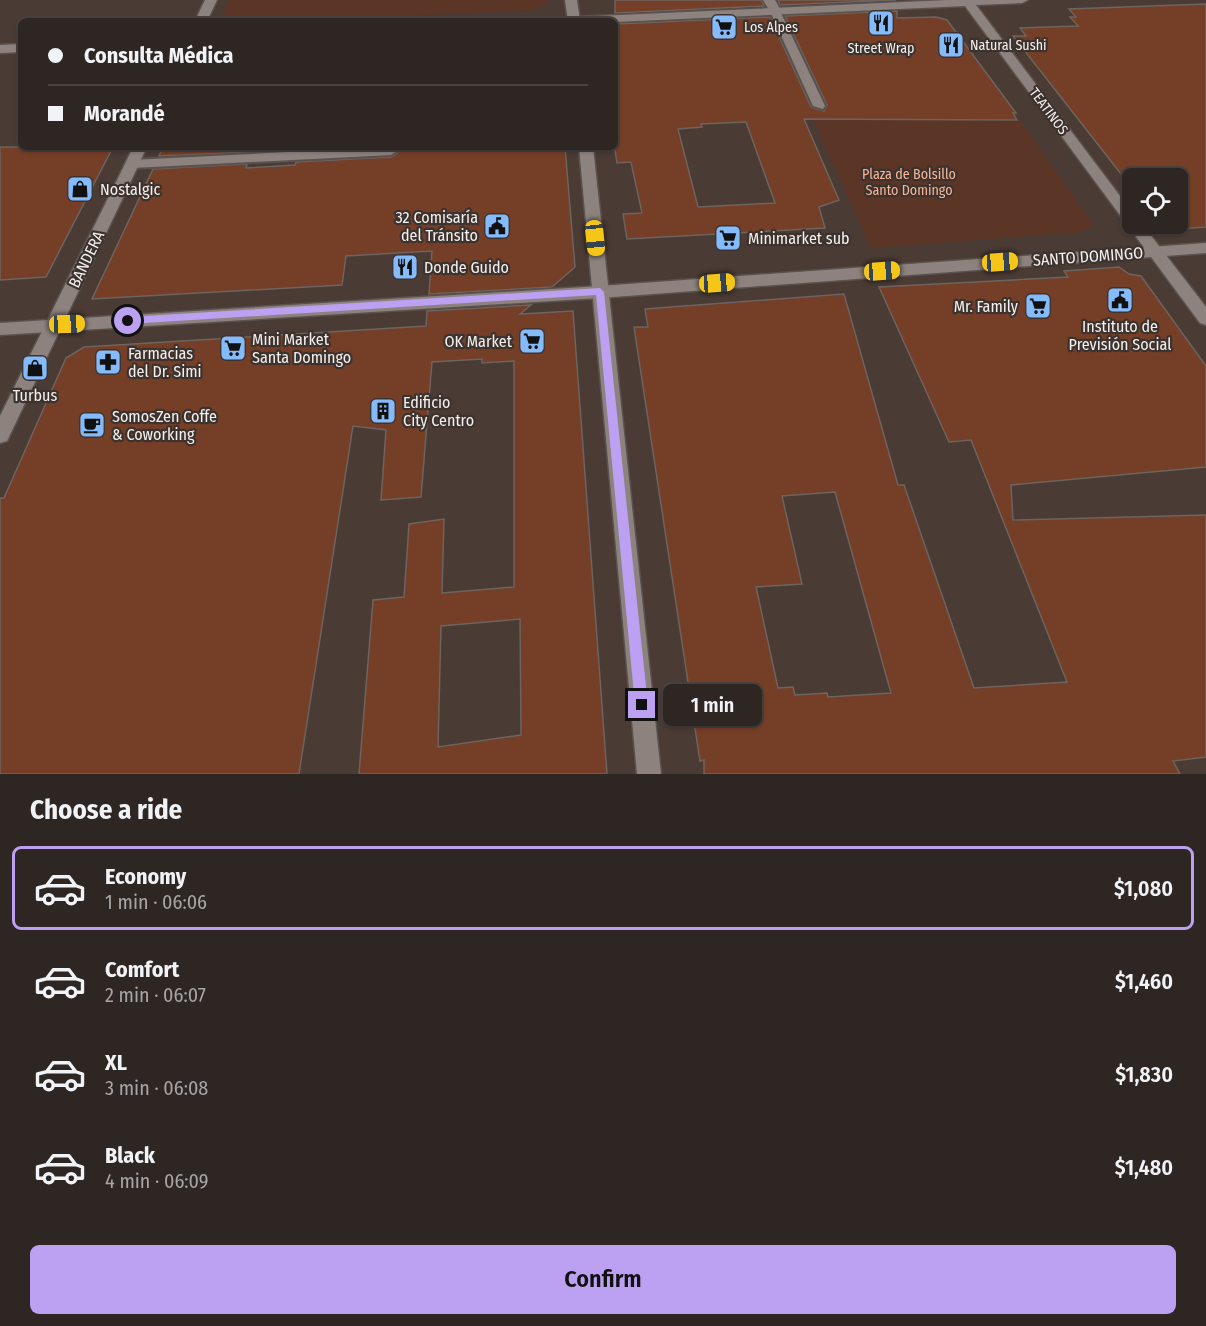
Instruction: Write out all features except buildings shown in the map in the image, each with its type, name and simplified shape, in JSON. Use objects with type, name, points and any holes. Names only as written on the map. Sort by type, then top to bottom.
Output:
[{"type":"street","points":[[202,18],[211,0]]},
{"type":"street","points":[[571,0],[574,18]]},
{"type":"street","points":[[600,18],[772,5],[1022,0]]},
{"type":"street","name":"TEATINOS","points":[[966,1],[1122,208]]},
{"type":"street","points":[[0,49],[18,48]]},
{"type":"street","name":"BANDERA","points":[[0,435],[139,150]]},
{"type":"street","points":[[586,150],[649,774]]},
{"type":"street","name":"TEATINOS","points":[[1142,234],[1206,319]]},
{"type":"street","name":"SANTO DOMINGO","points":[[0,329],[600,292],[1206,248]]},
{"type":"lane","points":[[772,5],[819,106]]},
{"type":"lane","points":[[132,164],[390,152],[390,150]]},
{"type":"shaded area","points":[[0,0],[1206,0],[1206,774],[0,774]]},
{"type":"green space","points":[[229,0],[547,0],[548,4],[535,10],[369,18],[221,18]]},
{"type":"green space","name":"Plaza de Bolsillo Santo Domingo","points":[[813,119],[1020,120],[1093,224],[1083,232],[871,248]]},
{"type":"place","name":"Street Wrap","points":[[881,23]]},
{"type":"place","name":"Los Alpes","points":[[724,27]]},
{"type":"place","name":"Natural Sushi","points":[[951,45]]},
{"type":"place","name":"Nostalgic","points":[[80,189]]},
{"type":"place","name":"32 Comisaría del Tránsito","points":[[497,226]]},
{"type":"place","name":"Minimarket sub","points":[[728,238]]},
{"type":"place","name":"Donde Guido","points":[[405,267]]},
{"type":"place","name":"Instituto de Previsión Social","points":[[1120,300]]},
{"type":"place","name":"Mr. Family","points":[[1038,306]]},
{"type":"place","name":"OK Market","points":[[532,341]]},
{"type":"place","name":"Mini Market Santa Domingo","points":[[233,348]]},
{"type":"place","name":"Farmacias del Dr. Simi","points":[[108,362]]},
{"type":"place","name":"Turbus","points":[[35,368]]},
{"type":"place","name":"Edificio City Centro","points":[[383,411]]},
{"type":"place","name":"SomosZen Coffe & Coworking","points":[[92,425]]},
{"type":"route","points":[[128,321],[600,292],[642,705]]}]
